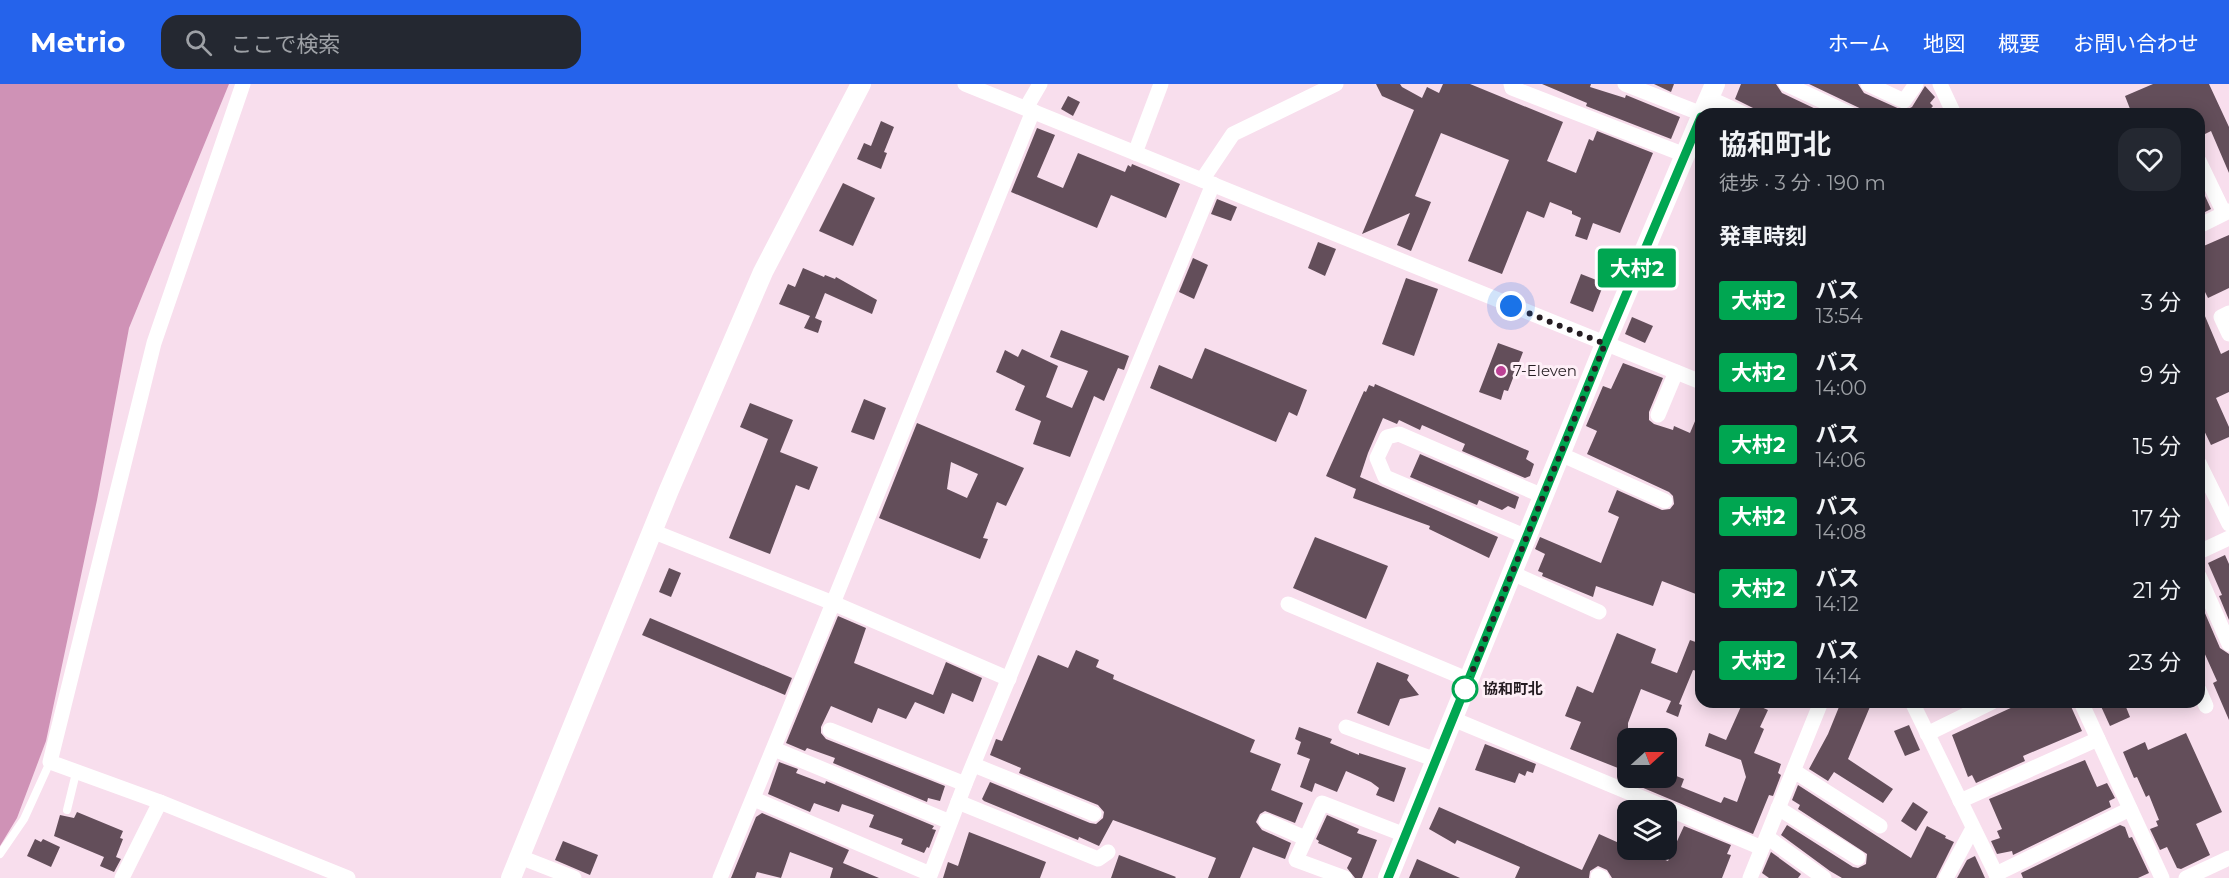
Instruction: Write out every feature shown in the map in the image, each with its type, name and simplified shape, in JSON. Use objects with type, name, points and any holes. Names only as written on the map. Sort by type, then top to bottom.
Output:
[{"type":"street","points":[[243,84],[154,343],[50,762],[160,802],[348,878]]},
{"type":"street","points":[[511,878],[652,531],[763,272],[861,84]]},
{"type":"street","points":[[965,84],[1695,379]]},
{"type":"street","points":[[720,878],[833,603],[1040,84]]},
{"type":"street","points":[[1135,153],[1161,84]]},
{"type":"street","points":[[753,799],[929,876],[1207,182],[1233,134],[1336,84]]},
{"type":"street","points":[[1511,84],[1512,88],[1685,155]]},
{"type":"street","points":[[1625,84],[1706,105]]},
{"type":"street","points":[[1786,84],[1837,108]]},
{"type":"street","points":[[1869,84],[1904,101],[1916,84]]},
{"type":"street","points":[[1940,84],[1949,108]]},
{"type":"street","points":[[1388,878],[1605,344],[1695,131]]},
{"type":"street","points":[[2205,172],[2226,212],[2205,223]]},
{"type":"street","points":[[2229,314],[2222,317],[2229,334]]},
{"type":"street","points":[[1658,414],[1676,372]]},
{"type":"street","points":[[1527,537],[1385,477],[1377,458],[1387,437],[1400,434],[1543,496]]},
{"type":"street","points":[[1560,454],[1665,501]]},
{"type":"street","points":[[2205,475],[2229,524]]},
{"type":"street","points":[[652,531],[833,603],[1009,678]]},
{"type":"street","points":[[2205,549],[2229,538]]},
{"type":"street","points":[[1512,573],[1599,612]]},
{"type":"street","points":[[2205,590],[2229,644]]},
{"type":"street","points":[[1288,604],[1469,680]]},
{"type":"street","points":[[1750,878],[1819,708]]},
{"type":"street","points":[[1915,708],[1997,876],[2130,809]]},
{"type":"street","points":[[1927,734],[1980,708]]},
{"type":"street","points":[[2084,708],[2162,878]]},
{"type":"street","points":[[1453,719],[1764,842],[1824,878]]},
{"type":"street","points":[[1346,727],[1436,760]]},
{"type":"street","points":[[830,730],[965,784]]},
{"type":"street","points":[[1960,801],[2098,739]]},
{"type":"street","points":[[774,749],[950,822]]},
{"type":"street","points":[[974,765],[1094,814]]},
{"type":"street","points":[[1794,771],[1880,826]]},
{"type":"street","points":[[122,878],[160,802]]},
{"type":"street","points":[[958,802],[1098,859],[1108,852]]},
{"type":"street","points":[[1345,878],[1296,860],[1322,803],[1404,836]]},
{"type":"street","points":[[1778,808],[1858,858]]},
{"type":"street","points":[[1266,821],[1305,838]]},
{"type":"street","points":[[1946,878],[1973,828]]},
{"type":"street","points":[[520,857],[574,878]]},
{"type":"street","points":[[2186,878],[2229,858]]},
{"type":"lane","points":[[0,854],[24,819],[50,762]]},
{"type":"lane","points":[[67,810],[76,773]]},
{"type":"shaded area","points":[[0,84],[229,84],[129,328],[97,500],[46,741],[17,818],[0,846]]},
{"type":"building","points":[[1376,84],[1400,84],[1422,98],[1427,87],[1439,93],[1443,84],[1470,84],[1563,122],[1547,161],[1576,173],[1589,139],[1593,141],[1597,131],[1653,153],[1620,233],[1593,223],[1587,240],[1575,236],[1581,218],[1572,214],[1572,211],[1550,202],[1544,218],[1527,211],[1502,274],[1468,261],[1509,160],[1441,133],[1415,196],[1431,202],[1411,251],[1397,245],[1410,213],[1362,234],[1414,110],[1382,96]]},
{"type":"building","points":[[1542,84],[1591,84],[1590,87],[1625,98],[1626,95],[1680,117],[1671,139],[1586,106],[1587,103]]},
{"type":"building","points":[[1654,84],[1674,84],[1671,92]]},
{"type":"building","points":[[1741,84],[1776,84],[1782,93],[1814,108],[1753,108],[1735,99]]},
{"type":"building","points":[[1809,84],[1858,84],[1864,93],[1897,108],[1859,108]]},
{"type":"building","points":[[2153,84],[2209,84],[2229,127],[2229,173],[2211,131],[2205,134],[2205,108],[2130,108],[2125,96]]},
{"type":"building","points":[[1925,86],[1935,97],[1930,103],[1933,106],[1931,108],[1910,108]]},
{"type":"building","points":[[1068,96],[1080,102],[1073,116],[1061,109]]},
{"type":"building","points":[[881,121],[894,127],[884,152],[887,153],[881,169],[857,159],[864,143],[871,146]]},
{"type":"building","points":[[1037,128],[1055,135],[1037,177],[1063,188],[1078,153],[1125,172],[1128,165],[1131,167],[1132,164],[1180,184],[1166,218],[1111,195],[1097,228],[1011,192]]},
{"type":"building","points":[[843,183],[875,198],[853,246],[819,231]]},
{"type":"building","points":[[2205,196],[2211,209],[2205,212]]},
{"type":"building","points":[[1217,199],[1237,207],[1231,221],[1211,214]]},
{"type":"building","points":[[2229,235],[2229,288],[2208,298],[2205,292],[2205,245]]},
{"type":"building","points":[[1318,242],[1336,249],[1325,276],[1308,268]]},
{"type":"building","points":[[1193,258],[1208,265],[1194,299],[1179,292]]},
{"type":"building","points":[[803,268],[824,277],[825,275],[835,279],[836,277],[877,300],[872,314],[825,293],[815,318],[822,321],[818,333],[804,328],[810,316],[779,304],[788,284],[795,287]]},
{"type":"building","points":[[1581,274],[1604,283],[1593,312],[1570,303]]},
{"type":"building","points":[[1406,278],[1438,289],[1414,356],[1382,344]]},
{"type":"building","points":[[2205,316],[2221,354],[2229,350],[2229,392],[2216,398],[2229,427],[2229,437],[2211,445],[2205,432]]},
{"type":"building","points":[[1632,317],[1653,326],[1645,343],[1625,334]]},
{"type":"building","points":[[1061,330],[1129,356],[1124,370],[1118,368],[1104,401],[1094,396],[1070,457],[1033,444],[1041,421],[1015,410],[1025,386],[996,372],[1005,350],[1018,357],[1022,349],[1058,366],[1046,397],[1072,408],[1088,371],[1050,357]]},
{"type":"building","name":"7-Eleven","points":[[1498,343],[1523,352],[1508,391],[1504,390],[1501,400],[1479,392]]},
{"type":"building","points":[[1205,348],[1307,390],[1297,416],[1289,412],[1276,442],[1150,388],[1159,365],[1192,379]]},
{"type":"building","points":[[1623,363],[1663,378],[1649,412],[1649,420],[1654,424],[1673,430],[1674,426],[1690,433],[1695,421],[1695,594],[1662,581],[1653,606],[1596,586],[1593,597],[1542,576],[1543,573],[1538,571],[1545,554],[1535,549],[1540,537],[1601,563],[1619,517],[1608,512],[1617,490],[1662,510],[1670,509],[1674,504],[1673,496],[1669,492],[1587,454],[1597,431],[1586,426],[1603,386],[1611,389]]},
{"type":"building","points":[[1375,384],[1529,451],[1526,459],[1534,464],[1530,476],[1525,478],[1462,451],[1465,444],[1422,425],[1420,430],[1399,420],[1397,424],[1383,418],[1368,453],[1360,477],[1498,537],[1489,558],[1429,529],[1430,526],[1353,498],[1356,489],[1326,476],[1364,391],[1366,392],[1369,385],[1374,387]]},
{"type":"building","points":[[864,399],[886,408],[874,440],[851,432]]},
{"type":"building","points":[[750,403],[793,420],[780,452],[818,467],[809,490],[796,485],[770,554],[729,538],[768,439],[740,427]]},
{"type":"building","points":[[917,423],[1024,468],[1006,506],[997,502],[983,538],[988,539],[980,559],[879,518]],"holes":[[[951,462],[978,474],[967,498],[947,489]]]},
{"type":"building","points":[[1420,454],[1519,497],[1515,509],[1508,506],[1502,510],[1479,500],[1477,505],[1410,477]]},
{"type":"building","points":[[1315,537],[1388,566],[1366,619],[1293,588]]},
{"type":"building","points":[[2225,555],[2229,564],[2229,620],[2219,596],[2222,595],[2208,563]]},
{"type":"building","points":[[669,568],[681,573],[671,597],[659,592]]},
{"type":"building","points":[[2205,613],[2220,648],[2229,654],[2229,720],[2213,683],[2217,681],[2205,654]]},
{"type":"building","points":[[838,616],[866,628],[854,663],[933,695],[946,662],[982,678],[973,702],[952,693],[944,714],[915,702],[906,719],[878,708],[872,723],[831,706],[821,727],[821,733],[826,739],[945,786],[940,801],[928,798],[927,802],[833,763],[835,758],[807,748],[805,751],[786,743]]},
{"type":"building","points":[[650,618],[792,678],[785,695],[642,635]]},
{"type":"building","points":[[1617,633],[1656,649],[1651,663],[1677,673],[1690,640],[1695,642],[1695,670],[1693,670],[1679,704],[1682,705],[1678,717],[1666,712],[1671,701],[1641,689],[1628,728],[1617,728],[1617,768],[1570,749],[1581,722],[1565,716],[1577,686],[1593,693]]},
{"type":"building","points":[[1076,650],[1099,660],[1096,667],[1114,675],[1113,679],[1255,740],[1250,752],[1281,764],[1271,790],[1303,803],[1295,823],[1265,811],[1260,814],[1256,822],[1262,830],[1291,843],[1285,859],[1253,847],[1240,878],[1208,878],[1216,858],[1113,820],[1099,846],[1079,837],[1078,840],[982,799],[990,782],[1090,823],[1096,824],[1103,818],[1104,812],[1098,805],[1019,773],[1021,768],[990,755],[996,739],[1002,741],[1038,655],[1068,668]]},
{"type":"building","points":[[1377,662],[1409,675],[1407,680],[1419,695],[1400,699],[1389,726],[1357,713]]},
{"type":"building","points":[[1740,708],[1768,710],[1760,727],[1764,729],[1754,753],[1781,764],[1778,773],[1781,775],[1773,796],[1769,795],[1753,834],[1677,802],[1677,800],[1643,788],[1677,788],[1677,776],[1684,779],[1681,787],[1721,803],[1724,797],[1737,802],[1746,777],[1741,760],[1705,746],[1709,733],[1726,740]]},
{"type":"building","points":[[1839,708],[1869,708],[1848,759],[1893,789],[1883,803],[1834,772],[1828,781],[1809,769],[1828,734]]},
{"type":"building","points":[[2011,708],[2072,708],[2082,731],[2023,756],[2025,761],[1976,783],[1972,775],[1968,777],[1952,735]]},
{"type":"building","points":[[2102,708],[2126,708],[2130,717],[2110,726]]},
{"type":"building","points":[[1909,725],[1920,750],[1905,756],[1894,731]]},
{"type":"building","points":[[1299,727],[1332,739],[1330,743],[1359,755],[1359,753],[1406,768],[1394,802],[1376,795],[1379,788],[1371,782],[1346,771],[1337,792],[1315,783],[1312,792],[1300,787],[1310,759],[1297,754],[1301,742],[1295,739]]},
{"type":"building","points":[[2186,733],[2222,812],[2196,824],[2210,855],[2181,869],[2177,868],[2167,847],[2160,850],[2150,829],[2158,826],[2156,821],[2159,820],[2149,795],[2146,797],[2137,777],[2134,778],[2123,752],[2145,742],[2148,750]]},
{"type":"building","points":[[1485,744],[1536,764],[1533,773],[1527,771],[1525,776],[1519,773],[1515,783],[1475,770]]},
{"type":"building","points":[[2085,760],[2097,787],[2107,783],[2115,798],[2109,801],[2111,807],[2013,855],[2012,851],[1997,854],[1991,841],[2000,838],[1997,831],[2002,829],[1989,799]]},
{"type":"building","points":[[779,762],[798,769],[796,773],[825,784],[826,781],[934,826],[932,829],[936,830],[929,848],[927,847],[924,853],[901,844],[903,839],[869,827],[874,815],[842,804],[839,812],[814,803],[810,812],[768,794]]},
{"type":"building","points":[[1798,785],[1911,858],[1927,826],[1946,836],[1945,838],[1954,842],[1936,878],[1842,878],[1830,871],[1781,835],[1787,825],[1853,867],[1858,868],[1866,864],[1867,854],[1798,809],[1800,805],[1792,800]]},
{"type":"building","points":[[1913,802],[1928,812],[1916,831],[1901,821]]},
{"type":"building","points":[[1439,807],[1582,870],[1599,834],[1617,842],[1617,860],[1677,860],[1677,841],[1684,826],[1731,845],[1727,854],[1731,855],[1722,878],[1612,878],[1607,870],[1598,866],[1590,871],[1589,878],[1515,878],[1520,867],[1457,840],[1455,844],[1429,829]]},
{"type":"building","points":[[77,812],[123,831],[120,838],[123,839],[116,857],[121,859],[114,872],[100,866],[104,857],[54,836],[60,815],[74,818]]},
{"type":"building","points":[[762,813],[849,850],[843,863],[879,878],[830,878],[833,868],[790,852],[781,878],[757,872],[755,878],[731,878],[756,817]]},
{"type":"building","points":[[1327,815],[1359,829],[1357,833],[1377,840],[1362,878],[1355,878],[1347,868],[1352,858],[1318,843],[1316,839]]},
{"type":"building","points":[[2120,825],[2125,827],[2129,838],[2132,837],[2149,873],[2138,878],[2023,878],[2021,873]]},
{"type":"building","points":[[969,832],[1046,862],[1040,878],[943,878],[948,862],[958,866]]},
{"type":"building","points":[[35,839],[41,842],[43,839],[60,847],[51,867],[27,856]]},
{"type":"building","points":[[563,841],[598,855],[590,875],[555,860]]},
{"type":"building","points":[[1771,852],[1801,874],[1798,878],[1769,878],[1762,873]]},
{"type":"building","points":[[1119,855],[1176,877],[1111,878]]},
{"type":"building","points":[[1975,856],[1985,878],[1957,878],[1967,860]]},
{"type":"building","points":[[1417,859],[1460,878],[1409,878]]},
{"type":"bus line","name":"大村2","points":[[1388,878],[1605,344],[1695,131]]},
{"type":"place","name":"7-Eleven","points":[[1501,371]]},
{"type":"place","name":"協和町北","points":[[1465,689]]},
{"type":"route","points":[[1465,689],[1605,344],[1511,306]]}]
